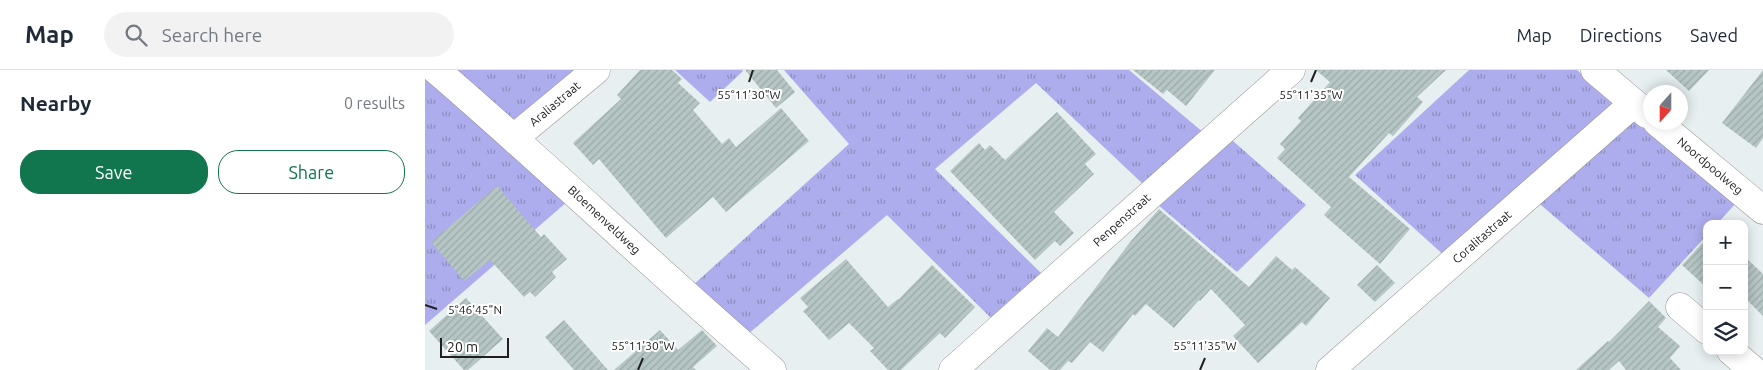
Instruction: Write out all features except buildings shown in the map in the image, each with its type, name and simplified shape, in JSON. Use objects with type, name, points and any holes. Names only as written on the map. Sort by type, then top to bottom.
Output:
[{"type":"street","name":"Bloemenveldweg","points":[[436,70],[514,138],[692,302],[772,370]]},
{"type":"street","name":"Araliastraat","points":[[514,138],[596,70]]},
{"type":"street","name":"Penpenstraat","points":[[953,370],[1291,70]]},
{"type":"street","points":[[1595,70],[1642,110]]},
{"type":"street","name":"Coralitastraat","points":[[1330,370],[1642,110]]},
{"type":"street","name":"Noordpoolweg","points":[[1667,130],[1763,210]]},
{"type":"street","points":[[1680,307],[1703,327]]},
{"type":"street","points":[[1736,355],[1753,370]]},
{"type":"green space","points":[[448,70],[585,70],[516,122],[507,119]]},
{"type":"green space","points":[[675,70],[742,70],[743,71],[710,102]]},
{"type":"green space","points":[[784,70],[1129,70],[1204,133],[1144,185],[1036,83],[935,169],[1043,275],[992,319],[887,215],[747,335],[691,287],[849,144]]},
{"type":"green space","points":[[1469,70],[1577,70],[1615,104],[1447,258],[1355,175]]},
{"type":"green space","points":[[425,76],[568,201],[425,325]]},
{"type":"green space","points":[[1628,119],[1638,121],[1643,125],[1643,130],[1649,130],[1736,203],[1721,220],[1703,220],[1703,239],[1649,298],[1534,199]]},
{"type":"green space","points":[[1225,134],[1306,205],[1237,272],[1150,198]]}]
